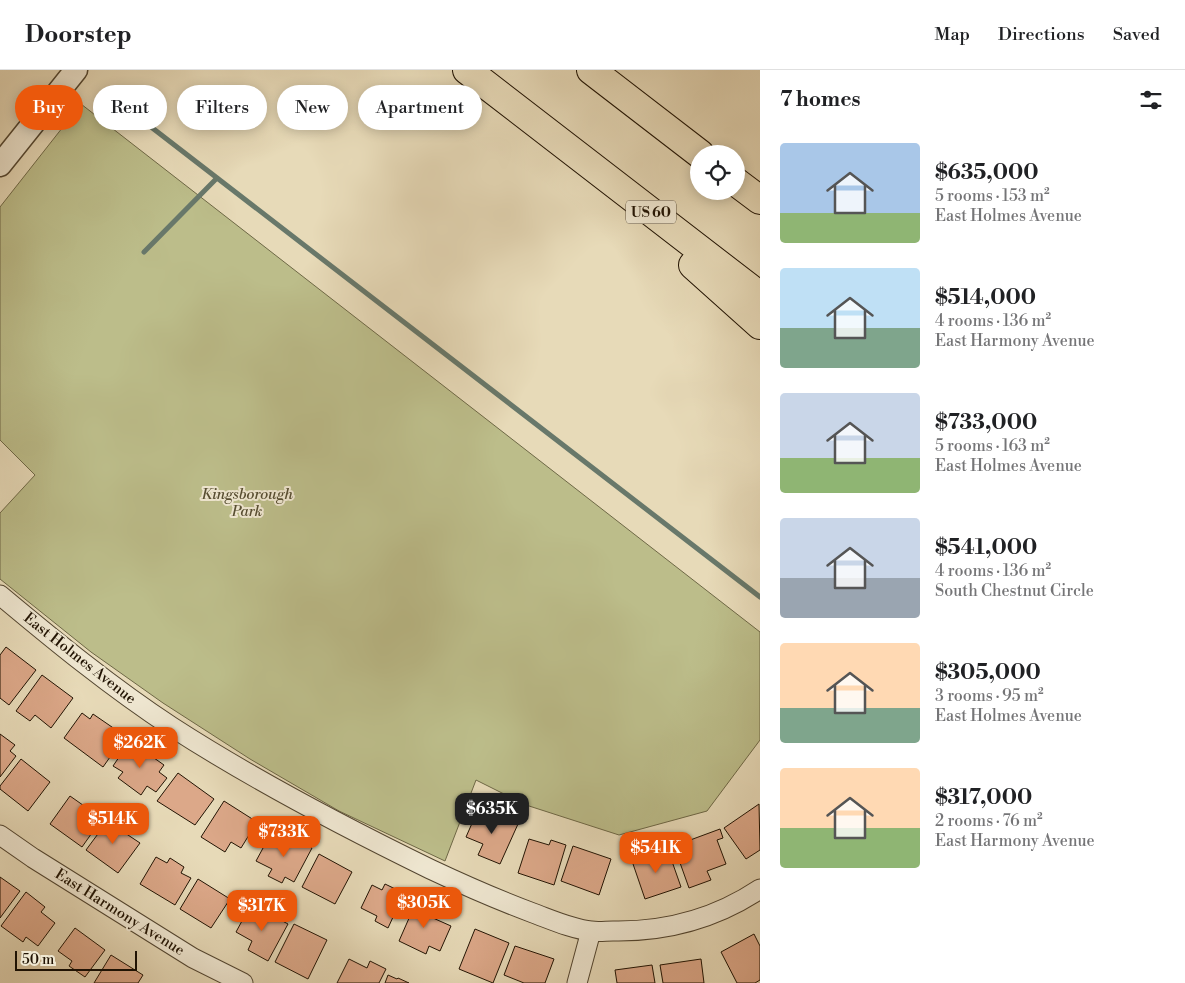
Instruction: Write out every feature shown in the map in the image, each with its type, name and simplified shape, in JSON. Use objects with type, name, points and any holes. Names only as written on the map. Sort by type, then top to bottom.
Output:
[{"type":"highway","name":"US 60","points":[[467,70],[760,296]]},
{"type":"highway","points":[[591,70],[690,146]]},
{"type":"highway","points":[[542,128],[760,325]]},
{"type":"highway","points":[[745,189],[760,200]]},
{"type":"street","points":[[0,165],[76,70]]},
{"type":"street","name":"East Holmes Avenue","points":[[0,595],[97,674],[171,726],[245,771],[379,844],[452,880],[559,923],[591,931],[631,932],[671,928],[709,915],[743,900],[760,889]]},
{"type":"street","name":"East Harmony Avenue","points":[[0,834],[33,858],[193,958],[243,983]]},
{"type":"street","points":[[577,983],[591,931]]},
{"type":"green space","name":"Kingsborough Park","points":[[83,106],[93,113],[93,130],[114,130],[760,632],[760,740],[707,811],[619,835],[526,805],[476,780],[445,861],[339,811],[250,759],[163,703],[91,652],[0,579],[0,513],[35,475],[0,440],[0,207],[61,130],[83,130]]},
{"type":"building","points":[[6,647],[36,670],[9,705],[0,698],[0,655]]},
{"type":"building","points":[[42,675],[73,698],[51,728],[35,715],[30,721],[16,711]]},
{"type":"building","points":[[82,713],[90,719],[93,714],[125,736],[103,767],[64,738]]},
{"type":"building","points":[[0,734],[15,745],[10,751],[16,756],[0,777]]},
{"type":"building","points":[[130,741],[164,765],[159,772],[167,778],[156,792],[147,786],[141,795],[118,778],[123,772],[113,766]]},
{"type":"building","points":[[21,759],[50,782],[28,811],[0,789],[0,786]]},
{"type":"building","points":[[178,773],[214,799],[195,825],[157,801]]},
{"type":"building","points":[[70,796],[97,815],[89,826],[94,830],[82,847],[50,824]]},
{"type":"building","points":[[224,801],[257,822],[241,848],[231,842],[225,852],[201,837]]},
{"type":"building","points":[[759,804],[760,850],[746,859],[724,828]]},
{"type":"building","points":[[477,812],[492,819],[495,813],[518,824],[500,864],[478,855],[483,844],[466,837]]},
{"type":"building","points":[[112,815],[126,826],[122,831],[140,843],[118,873],[86,850]]},
{"type":"building","points":[[720,829],[723,838],[717,840],[726,864],[707,871],[711,880],[689,888],[674,846]]},
{"type":"building","points":[[290,836],[312,848],[294,882],[285,877],[282,883],[268,876],[272,869],[256,861],[269,837],[285,845]]},
{"type":"building","points":[[529,839],[549,845],[551,840],[566,845],[554,885],[518,873]]},
{"type":"building","points":[[573,846],[611,859],[599,895],[561,881]]},
{"type":"building","points":[[668,850],[681,887],[645,899],[632,861]]},
{"type":"building","points":[[319,854],[352,872],[335,904],[302,887]]},
{"type":"building","points":[[156,857],[167,863],[170,858],[184,867],[181,873],[191,878],[175,905],[140,884]]},
{"type":"building","points":[[0,877],[20,891],[0,918]]},
{"type":"building","points":[[198,879],[230,899],[211,928],[180,909]]},
{"type":"building","points":[[385,884],[410,896],[399,918],[394,915],[388,928],[375,921],[377,916],[361,908],[372,885],[382,890]]},
{"type":"building","points":[[26,892],[45,907],[41,912],[55,923],[38,946],[26,937],[23,942],[1,926]]},
{"type":"building","points":[[417,900],[437,909],[433,918],[451,926],[440,951],[429,946],[426,954],[399,941]]},
{"type":"building","points":[[249,908],[263,916],[267,910],[288,924],[268,961],[248,950],[252,941],[236,932]]},
{"type":"building","points":[[294,924],[327,940],[308,979],[275,962]]},
{"type":"building","points":[[75,928],[105,950],[85,977],[69,966],[72,961],[58,951]]},
{"type":"building","points":[[475,929],[509,943],[493,983],[459,969]]},
{"type":"building","points":[[754,934],[760,946],[760,980],[755,983],[737,983],[721,952]]},
{"type":"building","points":[[515,946],[554,959],[545,983],[524,983],[504,975]]},
{"type":"building","points":[[111,955],[143,975],[138,983],[94,983]]},
{"type":"building","points":[[349,959],[367,968],[370,961],[386,969],[379,983],[337,983]]},
{"type":"building","points":[[701,959],[704,983],[663,983],[660,965]]},
{"type":"building","points":[[652,965],[655,983],[617,983],[615,970]]},
{"type":"building","points":[[388,975],[398,978],[409,983],[385,983]]},
{"type":"waterway","points":[[155,130],[760,597]]},
{"type":"waterway","points":[[144,252],[217,178]]}]
